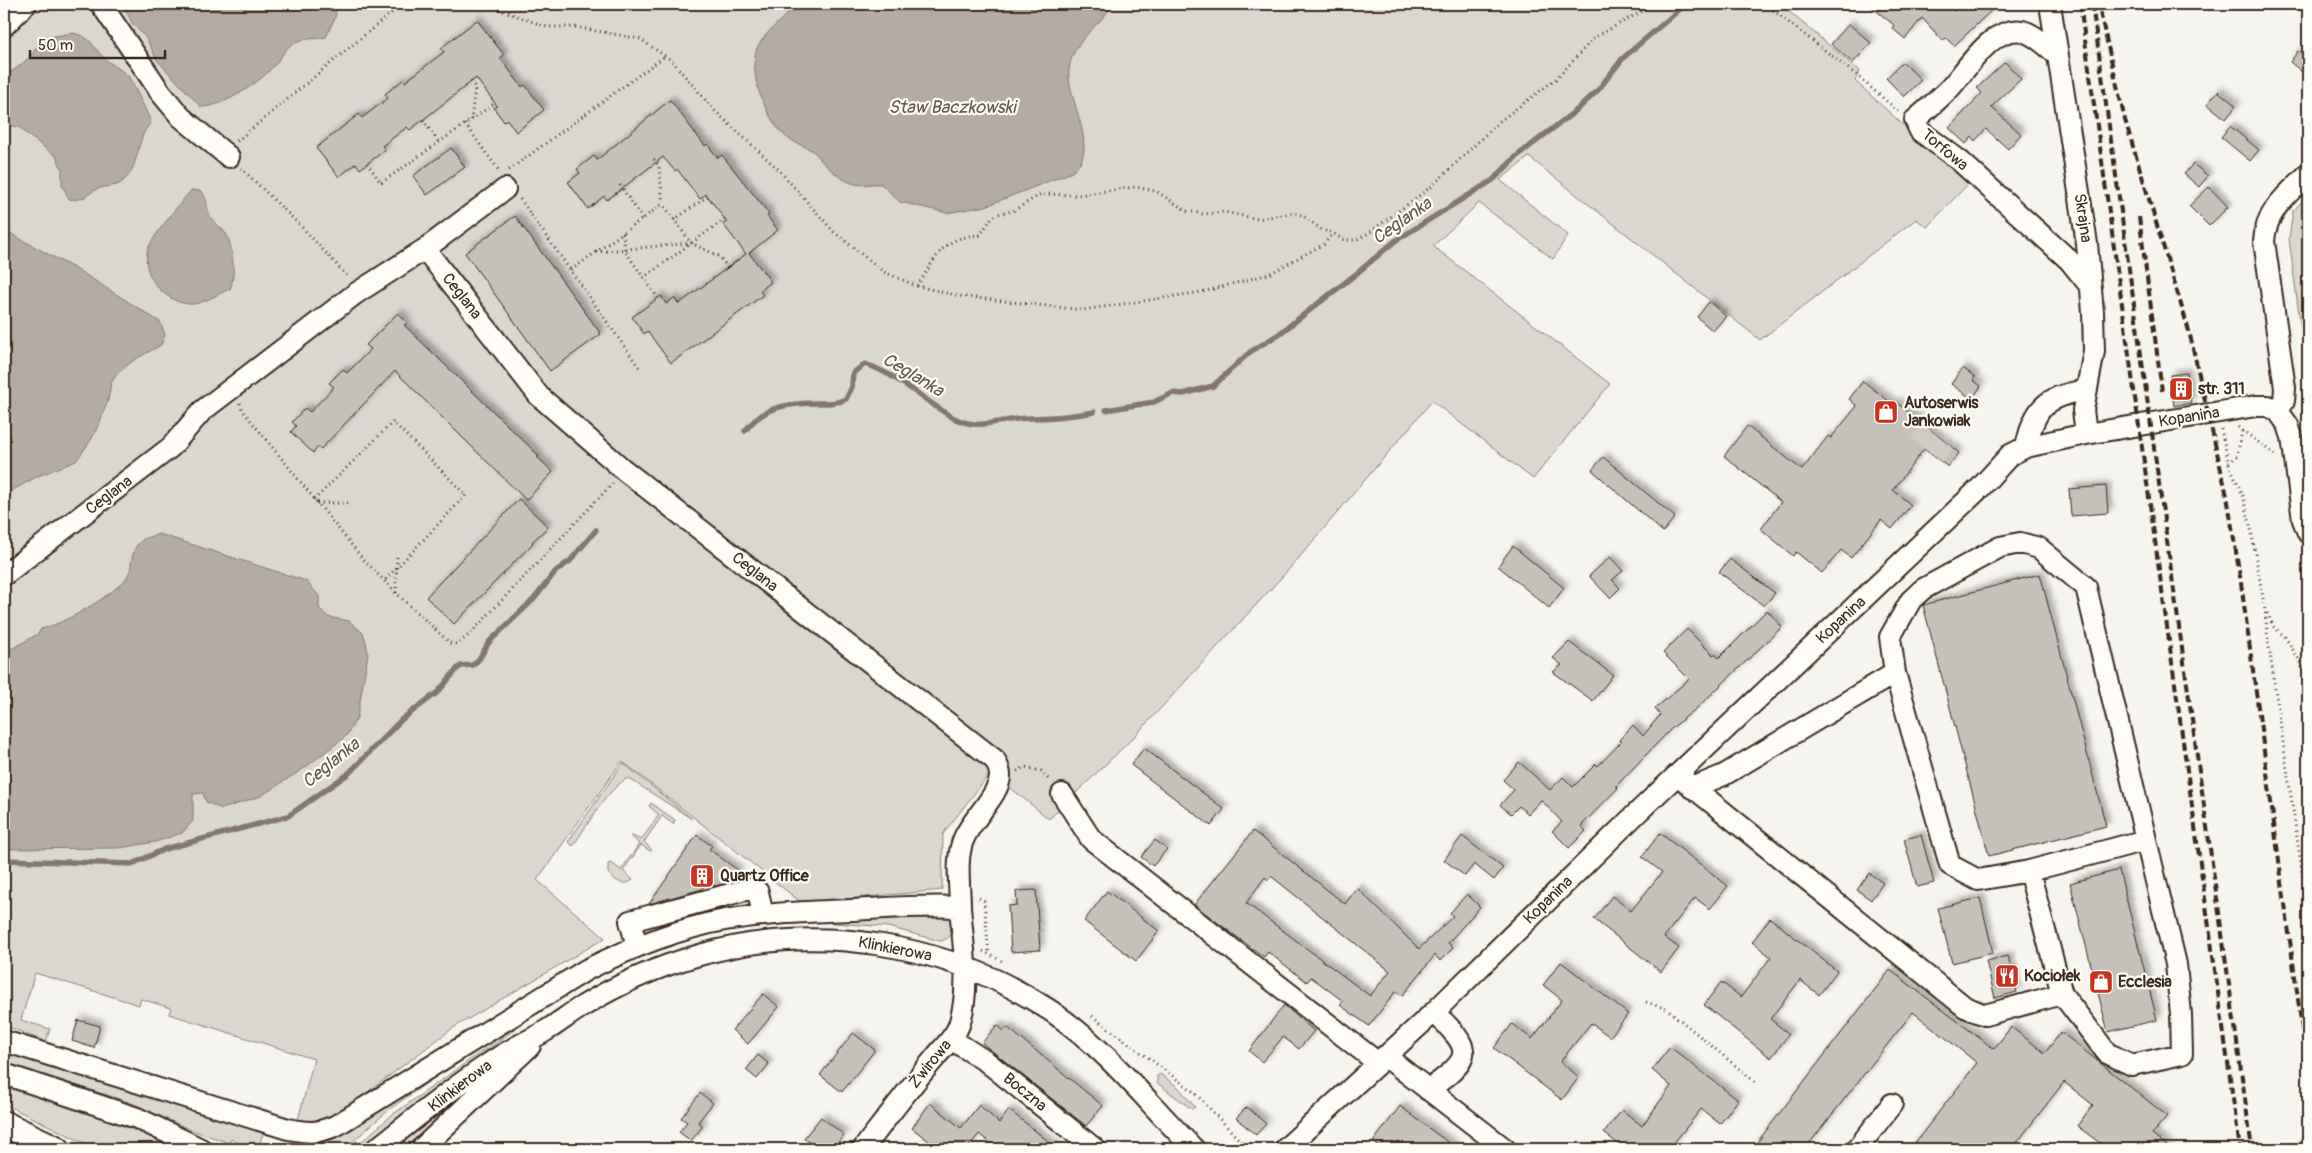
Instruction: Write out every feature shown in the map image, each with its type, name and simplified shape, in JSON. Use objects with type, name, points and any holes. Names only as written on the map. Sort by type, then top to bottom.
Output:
[{"type":"main road","points":[[4,1124],[57,1149]]},
{"type":"street","points":[[4,26],[26,4]]},
{"type":"street","points":[[101,4],[161,93],[181,117],[229,157]]},
{"type":"street","name":"Skrajna","points":[[2050,4],[2087,244],[2093,312],[2094,351],[2083,410],[2086,434]]},
{"type":"street","name":"Torfowa","points":[[2057,55],[2045,44],[2022,31],[2005,33],[1983,49],[1949,88],[1914,120],[1920,131],[1960,161],[2069,260],[2090,286]]},
{"type":"street","points":[[2308,174],[2279,202],[2270,214],[2265,227],[2264,241],[2285,388],[2284,402],[2278,410],[2288,425],[2292,437],[2303,520],[2308,533]]},
{"type":"street","name":"Ceglana","points":[[4,575],[171,447],[202,411],[355,294],[510,191]]},
{"type":"street","name":"Ceglana","points":[[425,249],[539,396],[624,470],[976,744],[995,760],[1000,774]]},
{"type":"street","points":[[2026,447],[2036,413],[2062,394],[2086,390]]},
{"type":"street","name":"Kopanina","points":[[1285,1149],[1434,1012],[1638,812],[1685,782],[2010,455],[2026,447],[2086,434],[2256,406],[2268,406],[2278,410]]},
{"type":"street","points":[[2029,871],[2062,994],[2107,1053],[2132,1064],[2182,1054],[2181,1014],[2176,964],[2086,587],[2039,548],[2020,543],[2000,547],[1923,589],[1911,600],[1890,637],[1895,673],[1950,865],[1978,880],[2029,871],[2146,840]]},
{"type":"street","points":[[1685,782],[1724,775],[1895,673]]},
{"type":"street","points":[[4,1041],[288,1129],[309,1133],[322,1131],[337,1125],[564,982],[637,946],[696,927],[763,915],[926,905],[966,900],[959,868],[963,839],[977,815],[996,792],[1000,774]]},
{"type":"street","points":[[1685,782],[1964,1007],[1985,1015],[2062,994]]},
{"type":"street","points":[[1062,794],[1091,839],[1382,1060],[1428,1090],[1505,1149]]},
{"type":"street","points":[[637,946],[630,921],[749,888],[754,888],[758,892],[763,915]]},
{"type":"street","name":"Żwirowa","points":[[863,1149],[935,1057],[952,1039],[958,1028],[962,1012],[965,967],[966,900]]},
{"type":"street","name":"Klinkierowa","points":[[376,1149],[481,1069],[600,996],[645,975],[695,956],[758,943],[800,939],[856,941],[906,949],[965,967],[1024,994],[1080,1033],[1105,1055],[1194,1149]]},
{"type":"street","points":[[1428,1090],[1453,1071],[1461,1062],[1463,1053],[1459,1038],[1434,1012]]},
{"type":"street","name":"Klinkierowa","points":[[421,1149],[492,1085],[548,1029]]},
{"type":"street","name":"Boczna","points":[[952,1039],[987,1062],[1095,1149]]},
{"type":"street","points":[[4,1074],[137,1118],[201,1149]]},
{"type":"street","points":[[1857,1149],[1892,1104]]},
{"type":"path","points":[[355,294],[352,281],[300,225],[229,157],[235,143],[402,4]]},
{"type":"path","points":[[490,4],[495,8],[548,27],[575,28],[640,40],[665,56],[671,60],[715,111],[778,169],[834,232],[884,272],[917,286],[959,296],[1083,310],[1202,292],[1269,274],[1324,244],[1333,233]]},
{"type":"path","points":[[917,286],[948,242],[962,236],[980,235],[991,219],[997,214],[1013,210],[1041,194],[1078,195],[1128,188],[1146,188],[1156,191],[1187,211],[1203,214],[1224,212],[1258,218],[1292,213],[1302,215],[1322,230],[1333,233],[1344,240],[1356,240],[1369,233],[1431,187],[1500,121],[1556,79],[1595,37],[1638,14],[1651,4]]},
{"type":"path","points":[[1765,4],[1805,34],[1904,116],[1914,120]]},
{"type":"path","points":[[465,124],[503,175],[665,56]]},
{"type":"path","points":[[471,81],[475,87],[471,120]]},
{"type":"path","points":[[367,163],[381,183],[495,103]]},
{"type":"path","points":[[423,120],[439,143]]},
{"type":"path","points":[[654,159],[659,166],[663,204],[691,243],[719,256],[728,268]]},
{"type":"path","points":[[620,185],[643,219]]},
{"type":"path","points":[[510,191],[571,270],[642,370]]},
{"type":"path","points":[[674,220],[708,196]]},
{"type":"path","points":[[571,270],[663,204]]},
{"type":"path","points":[[643,278],[725,219]]},
{"type":"path","points":[[623,233],[625,251],[658,298]]},
{"type":"path","points":[[596,252],[625,251],[691,243]]},
{"type":"path","points":[[240,398],[243,411],[315,502],[384,581],[444,639],[457,644],[464,640],[592,507],[624,470]]},
{"type":"path","points":[[2220,412],[2271,452],[2296,467]]},
{"type":"path","points":[[2220,412],[2229,464],[2244,498],[2266,610],[2268,640],[2308,912]]},
{"type":"path","points":[[315,502],[393,422],[466,496],[384,581]]},
{"type":"path","points":[[2229,464],[2237,456],[2242,431]]},
{"type":"path","points":[[315,502],[349,503]]},
{"type":"path","points":[[396,593],[397,554]]},
{"type":"path","points":[[2266,610],[2274,627],[2285,637],[2308,674]]},
{"type":"path","points":[[1000,774],[1019,771],[1025,767],[1041,771],[1062,794]]},
{"type":"path","points":[[966,900],[984,901],[989,955]]},
{"type":"path","points":[[1646,1002],[1667,1009],[1755,1082]]},
{"type":"path","points":[[1194,1092],[1248,1149]]},
{"type":"shaded area","points":[[4,4],[1780,4],[1860,71],[1855,81],[1968,184],[1927,227],[1916,219],[1760,340],[1529,157],[1500,180],[1568,235],[1553,259],[1479,203],[1433,246],[1610,384],[1533,479],[1432,401],[1292,566],[1135,736],[1049,819],[991,772],[943,834],[942,890],[802,903],[622,761],[537,880],[605,938],[453,1028],[321,1127],[297,1124],[314,1059],[169,1014],[171,1008],[141,999],[139,1005],[35,973],[21,1020],[50,1029],[46,1042],[4,1025]]},
{"type":"shaded area","points":[[2308,195],[2308,382],[2289,239],[2293,211]]},
{"type":"shaded area","points":[[623,763],[692,819],[628,778],[620,783],[605,799],[573,846],[568,842]]},
{"type":"shaded area","points":[[651,803],[675,820],[673,824],[662,816],[644,842],[652,850],[650,851],[641,845],[623,871],[633,880],[626,883],[620,882],[608,873],[608,864],[611,863],[621,870],[639,844],[630,835],[641,840],[659,815],[649,806]]},
{"type":"shaded area","points":[[753,898],[757,907],[645,936],[639,929]]},
{"type":"shaded area","points":[[915,913],[945,915],[953,924],[951,935],[940,941],[888,927],[807,921]]},
{"type":"shaded area","points":[[541,1009],[358,1149],[353,1149],[392,1115],[488,1047],[501,1035]]},
{"type":"shaded area","points":[[483,1041],[390,1109],[344,1149],[309,1149]]},
{"type":"shaded area","points":[[4,1048],[265,1127],[258,1149],[247,1149],[231,1139],[229,1143],[189,1129],[132,1103],[4,1062]]},
{"type":"shaded area","points":[[1160,1074],[1178,1087],[1195,1107],[1192,1109],[1157,1083],[1157,1076]]},
{"type":"shaded area","points":[[4,1086],[112,1121],[178,1149],[97,1149],[4,1104]]},
{"type":"shaded area","points":[[450,1106],[407,1149],[394,1149]]},
{"type":"water","points":[[122,4],[335,4],[336,15],[326,37],[292,44],[285,50],[271,69],[253,85],[221,103],[201,107],[157,60],[146,38],[133,24]]},
{"type":"water","name":"Staw Baczkowski","points":[[798,4],[1109,4],[1110,9],[1085,36],[1075,51],[1069,69],[1069,81],[1083,138],[1084,151],[1080,163],[1072,172],[986,206],[947,213],[900,202],[881,184],[858,185],[846,181],[823,163],[814,152],[784,135],[771,118],[756,82],[754,69],[757,48],[769,31]]},
{"type":"water","points":[[73,33],[87,39],[105,59],[127,75],[151,123],[142,137],[135,163],[126,178],[119,184],[97,189],[77,200],[69,199],[62,185],[62,169],[56,156],[19,127],[4,125],[4,76],[32,55],[39,43],[55,36]]},
{"type":"water","points":[[191,190],[201,191],[206,200],[210,216],[226,234],[232,253],[233,277],[230,289],[204,301],[188,304],[170,298],[162,292],[151,277],[147,268],[146,258],[148,249],[155,236]]},
{"type":"water","points":[[4,230],[81,272],[160,322],[165,335],[161,345],[134,360],[118,373],[111,383],[108,400],[100,422],[91,440],[76,461],[38,476],[4,495]]},
{"type":"water","points":[[159,534],[306,581],[319,596],[319,608],[328,617],[349,621],[363,633],[368,654],[357,718],[346,736],[306,767],[261,796],[222,809],[206,802],[203,793],[193,794],[193,821],[182,833],[155,842],[119,848],[4,849],[4,653],[38,634],[41,629],[62,622],[86,609],[118,587],[128,575],[137,545],[145,539]]},
{"type":"building","points":[[1868,4],[1947,4],[1954,11],[1962,4],[1998,4],[1954,46],[1946,38],[1943,41],[1922,18],[1905,39],[1892,28],[1894,25]]},
{"type":"building","points":[[477,20],[504,55],[500,58],[522,87],[525,85],[544,110],[516,132],[507,119],[504,122],[494,108],[497,106],[476,78],[410,130],[407,127],[382,146],[385,150],[360,169],[356,163],[339,177],[316,148],[359,114],[362,118],[388,98],[385,94],[403,80],[405,82],[444,52],[441,48]]},
{"type":"building","points":[[1849,24],[1871,43],[1853,63],[1831,44]]},
{"type":"building","points":[[2298,51],[2308,59],[2308,77],[2290,62]]},
{"type":"building","points":[[1903,62],[1921,80],[1904,97],[1886,78]]},
{"type":"building","points":[[2005,62],[2021,79],[1991,107],[2021,134],[2008,149],[1986,129],[1975,141],[1972,137],[1966,144],[1949,128],[1982,93],[1977,88]]},
{"type":"building","points":[[2218,91],[2236,106],[2226,119],[2207,104]]},
{"type":"building","points":[[670,100],[705,146],[707,144],[718,158],[722,155],[769,214],[767,216],[778,230],[749,253],[771,282],[760,291],[763,295],[671,363],[647,331],[644,334],[632,317],[661,296],[666,304],[674,298],[679,304],[746,254],[723,224],[727,222],[706,194],[700,199],[677,169],[675,171],[663,157],[607,200],[604,196],[588,209],[568,182],[580,173],[577,169],[594,156],[597,160]]},
{"type":"building","points":[[2230,126],[2259,150],[2250,161],[2221,137]]},
{"type":"building","points":[[451,148],[465,167],[427,195],[413,176]]},
{"type":"building","points":[[2193,164],[2208,176],[2199,187],[2184,174]]},
{"type":"building","points":[[2209,187],[2228,207],[2209,226],[2189,206]]},
{"type":"building","points":[[515,216],[601,334],[550,371],[465,253]]},
{"type":"building","points":[[1709,302],[1726,316],[1713,331],[1697,317]]},
{"type":"building","points":[[398,313],[407,323],[404,325],[539,456],[537,457],[553,472],[526,500],[395,371],[321,449],[318,447],[313,453],[291,432],[296,426],[292,422],[305,408],[310,412],[334,387],[329,383],[343,369],[347,373],[371,349],[366,345]]},
{"type":"building","points":[[1963,368],[1975,377],[1973,380],[1981,386],[1972,399],[1951,384]]},
{"type":"building","name":"str. 311","points":[[2187,373],[2191,403],[2174,406],[2170,375]]},
{"type":"building","points":[[1863,381],[1894,405],[1896,402],[1959,453],[1948,467],[1924,449],[1893,490],[1911,505],[1892,529],[1881,520],[1851,558],[1841,550],[1822,573],[1796,552],[1793,556],[1761,529],[1781,502],[1724,456],[1747,426],[1802,470],[1828,436],[1831,438],[1857,406],[1849,399]]},
{"type":"building","points":[[1603,457],[1675,517],[1663,532],[1592,470]]},
{"type":"building","points":[[2106,486],[2108,513],[2071,516],[2069,489]]},
{"type":"building","points":[[519,499],[548,527],[454,624],[426,597]]},
{"type":"building","points":[[1513,546],[1564,588],[1549,608],[1498,566]]},
{"type":"building","points":[[1610,557],[1623,571],[1612,580],[1620,588],[1610,598],[1589,576]]},
{"type":"building","points":[[1730,559],[1775,593],[1764,606],[1719,572]]},
{"type":"building","points":[[2040,574],[2106,826],[1989,856],[1923,605]]},
{"type":"building","points":[[1767,610],[1782,627],[1697,708],[1672,728],[1616,786],[1618,788],[1581,826],[1586,831],[1569,848],[1552,831],[1562,822],[1541,800],[1528,814],[1519,806],[1511,814],[1500,805],[1514,790],[1503,780],[1519,762],[1550,790],[1563,777],[1573,787],[1596,764],[1598,766],[1621,742],[1619,740],[1633,725],[1643,736],[1660,715],[1655,709],[1689,679],[1663,653],[1687,629],[1713,655],[1715,654],[1719,658]]},
{"type":"building","points":[[1569,642],[1613,675],[1593,701],[1553,672],[1562,665],[1553,658]]},
{"type":"building","points":[[1144,748],[1224,809],[1211,826],[1131,765]]},
{"type":"building","points":[[1253,831],[1345,904],[1357,888],[1419,949],[1453,916],[1450,913],[1467,894],[1480,907],[1448,943],[1453,948],[1440,961],[1435,955],[1402,996],[1396,991],[1369,1026],[1340,1005],[1343,1001],[1311,977],[1307,982],[1268,952],[1264,957],[1194,905]],"holes":[[[1271,876],[1390,971],[1370,996],[1246,903],[1265,877],[1268,880]]]},
{"type":"building","points":[[1660,833],[1728,886],[1710,909],[1695,898],[1664,937],[1679,948],[1661,972],[1594,919],[1612,896],[1631,911],[1662,872],[1642,857]]},
{"type":"building","name":"Quartz Office","points":[[697,835],[712,846],[709,849],[739,871],[731,882],[715,886],[708,882],[702,889],[649,904]]},
{"type":"building","points":[[1921,835],[1934,883],[1917,887],[1904,839]]},
{"type":"building","points":[[1462,836],[1503,868],[1494,880],[1474,864],[1465,876],[1444,860]]},
{"type":"building","points":[[1155,840],[1167,849],[1153,866],[1141,857]]},
{"type":"building","points":[[2119,870],[2157,1020],[2108,1032],[2070,883]]},
{"type":"building","points":[[1869,873],[1883,883],[1871,900],[1857,890]]},
{"type":"building","points":[[1036,890],[1040,950],[1011,952],[1008,906],[1017,905],[1016,891]]},
{"type":"building","points":[[1107,891],[1159,931],[1136,961],[1084,921]]},
{"type":"building","points":[[1980,898],[1993,953],[1952,963],[1938,908]]},
{"type":"building","points":[[1770,918],[1837,971],[1819,995],[1800,980],[1770,1019],[1789,1034],[1771,1058],[1704,1005],[1721,982],[1741,997],[1771,957],[1752,942]]},
{"type":"building","points":[[2008,956],[2017,992],[1995,998],[1986,961]]},
{"type":"building","points":[[1561,962],[1628,1014],[1610,1037],[1591,1023],[1560,1062],[1579,1077],[1562,1100],[1494,1048],[1512,1024],[1532,1039],[1562,1000],[1543,985]]},
{"type":"building","points":[[1890,970],[1994,1049],[2011,1027],[2045,1053],[2061,1032],[2167,1116],[2152,1134],[2171,1149],[2108,1149],[2077,1126],[2093,1105],[2064,1082],[2012,1149],[1910,1149],[1977,1063],[1913,1012],[1805,1149],[1752,1149]]},
{"type":"building","points":[[763,994],[779,1007],[748,1044],[732,1030]]},
{"type":"building","points":[[1284,1005],[1314,1031],[1299,1049],[1283,1037],[1262,1062],[1249,1051]]},
{"type":"building","points":[[78,1020],[100,1026],[94,1048],[72,1041]]},
{"type":"building","points":[[997,1025],[1004,1031],[1007,1027],[1103,1106],[1086,1126],[982,1043]]},
{"type":"building","points":[[853,1033],[875,1050],[842,1092],[820,1075]]},
{"type":"building","points":[[1670,1047],[1738,1100],[1720,1124],[1701,1109],[1669,1149],[1625,1149],[1604,1133],[1622,1110],[1642,1126],[1671,1086],[1652,1070]]},
{"type":"building","points":[[758,1055],[769,1064],[757,1079],[746,1070]]},
{"type":"building","points":[[700,1093],[713,1103],[698,1122],[703,1126],[691,1141],[679,1132],[687,1122],[681,1118]]},
{"type":"building","points":[[930,1103],[961,1128],[979,1105],[999,1123],[1009,1110],[1058,1149],[998,1149],[979,1134],[967,1149],[939,1149],[912,1128]]},
{"type":"building","points":[[1400,1106],[1457,1149],[1383,1149],[1373,1142]]},
{"type":"building","points":[[1247,1107],[1266,1124],[1256,1135],[1236,1118]]},
{"type":"building","points":[[821,1117],[844,1135],[833,1149],[818,1149],[804,1138]]},
{"type":"waterway","name":"Ceglanka","points":[[1106,410],[1154,402],[1173,393],[1183,394],[1213,386],[1250,352],[1279,334],[1395,241],[1493,180],[1517,156],[1578,109],[1598,90],[1623,58],[1686,4]]},
{"type":"waterway","name":"Ceglanka","points":[[745,431],[768,411],[787,405],[833,402],[846,399],[852,387],[853,373],[865,364],[889,375],[954,418],[973,424],[1094,412]]},
{"type":"waterway","name":"Ceglanka","points":[[4,860],[132,864],[165,849],[288,816],[348,774],[402,719],[438,692],[457,669],[461,666],[473,665],[489,642],[534,599],[556,571],[570,561],[596,530]]},
{"type":"tunnel","points":[[1919,445],[1930,430]]},
{"type":"tunnel","points":[[1934,456],[1945,442]]},
{"type":"railway","points":[[2080,4],[2240,1149]]},
{"type":"railway","points":[[2092,4],[2252,1149]]},
{"type":"railway","points":[[2100,12],[2125,120],[2189,331],[2227,496],[2241,583],[2308,1072]]},
{"type":"railway","points":[[2139,217],[2162,391]]},
{"type":"place","name":"str. 311","points":[[2181,389]]},
{"type":"place","name":"Autoserwis Jankowiak","points":[[1886,412]]},
{"type":"place","name":"Quartz Office","points":[[702,876]]},
{"type":"place","name":"Kociołek","points":[[2007,976]]},
{"type":"place","name":"Ecclesia","points":[[2101,982]]}]
